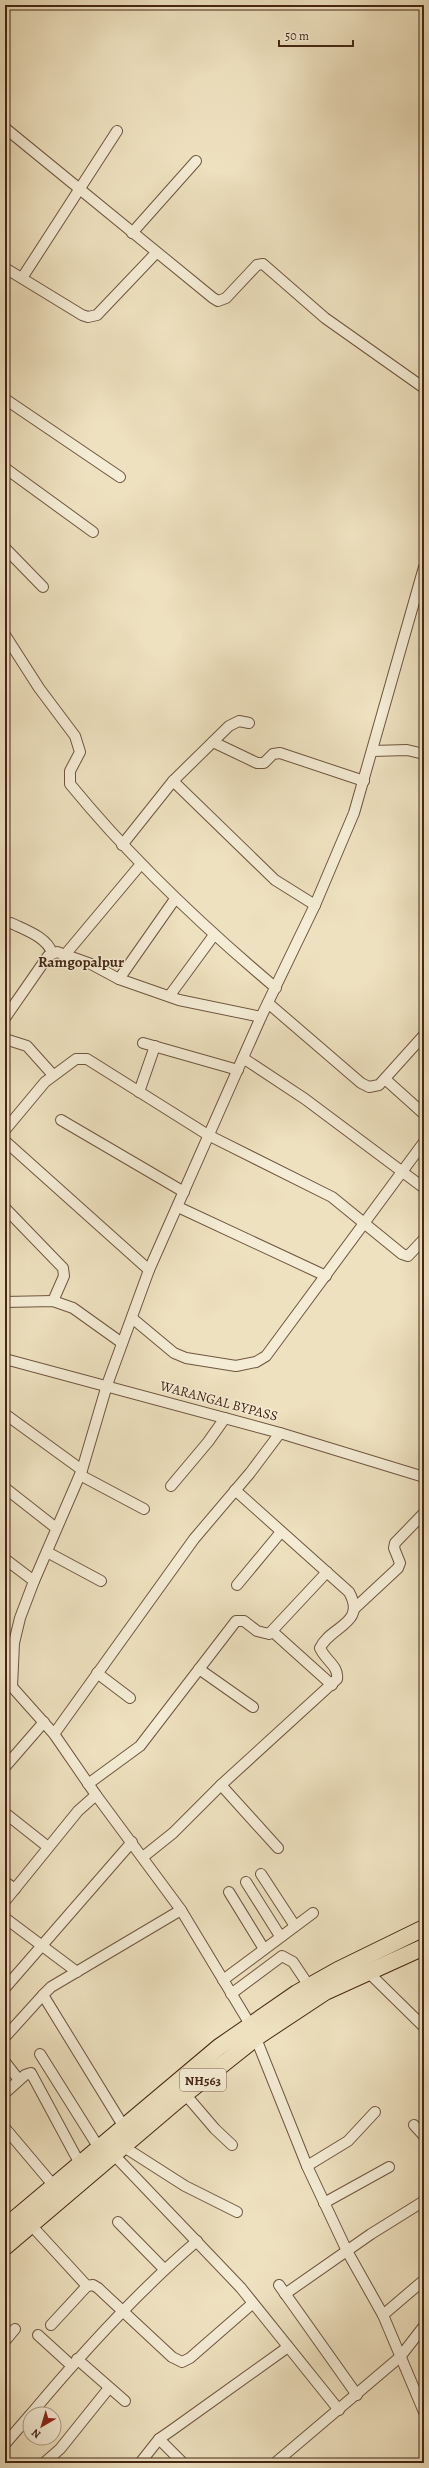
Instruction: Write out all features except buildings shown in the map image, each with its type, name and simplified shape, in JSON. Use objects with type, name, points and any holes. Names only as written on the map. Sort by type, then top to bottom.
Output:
[{"type":"highway","name":"NH563","points":[[5,2247],[119,2151],[254,2032],[309,1986],[424,1928]]},
{"type":"highway","name":"NH563","points":[[5,2227],[219,2047],[254,2032],[325,1992],[424,1947]]},
{"type":"street","points":[[5,128],[156,253],[218,301],[226,298],[257,265],[263,264],[325,318],[424,388]]},
{"type":"street","points":[[22,278],[117,131]]},
{"type":"street","points":[[132,233],[196,161]]},
{"type":"street","points":[[5,268],[82,315],[93,317],[97,315],[156,253]]},
{"type":"street","points":[[5,399],[120,477]]},
{"type":"street","points":[[5,468],[93,532]]},
{"type":"street","points":[[5,548],[43,587]]},
{"type":"street","points":[[423,2406],[400,2357],[383,2315],[348,2251],[307,2166],[254,2032],[181,1910],[132,1842],[96,1796],[54,1734],[8,1683],[14,1643],[20,1618],[34,1580],[81,1473],[107,1385],[149,1270],[178,1207],[208,1135],[244,1058],[260,1017],[276,988],[316,905],[354,813],[424,567]]},
{"type":"street","points":[[5,635],[39,688],[76,741],[80,752],[70,771],[70,784],[122,845],[175,899],[214,935],[276,988]]},
{"type":"street","points":[[122,845],[173,781],[213,742],[235,722],[249,722]]},
{"type":"street","points":[[213,742],[257,763],[264,763],[273,754],[280,753],[364,781]]},
{"type":"street","points":[[372,751],[407,750],[424,754]]},
{"type":"street","points":[[173,781],[275,880],[316,905]]},
{"type":"street","points":[[64,956],[141,864]]},
{"type":"street","points":[[118,979],[175,899]]},
{"type":"street","points":[[11,922],[43,940],[50,947],[52,953]]},
{"type":"street","points":[[170,996],[214,935]]},
{"type":"street","points":[[52,953],[56,952],[91,964],[118,979],[179,1000],[260,1017]]},
{"type":"street","points":[[5,1018],[52,953]]},
{"type":"street","points":[[268,1003],[361,1083],[375,1087],[385,1079],[424,1035]]},
{"type":"street","points":[[5,1039],[27,1046],[53,1075]]},
{"type":"street","points":[[143,1042],[238,1070]]},
{"type":"street","points":[[139,1092],[155,1046]]},
{"type":"street","points":[[5,1130],[53,1075],[76,1059],[81,1058],[208,1135],[321,1191],[341,1203],[402,1254],[408,1256],[424,1239]]},
{"type":"street","points":[[244,1058],[305,1099],[424,1188]]},
{"type":"street","points":[[385,1079],[424,1114]]},
{"type":"street","points":[[61,1120],[184,1192]]},
{"type":"street","points":[[5,1140],[149,1270]]},
{"type":"street","points":[[132,1318],[174,1353],[201,1361],[246,1365],[266,1356],[424,1142]]},
{"type":"street","points":[[178,1207],[326,1276]]},
{"type":"street","points":[[5,1208],[63,1268],[64,1276],[53,1301]]},
{"type":"street","points":[[5,1302],[53,1301],[73,1308],[122,1343]]},
{"type":"street","name":"WARANGAL BYPASS","points":[[5,1359],[107,1385],[280,1433],[424,1477]]},
{"type":"street","points":[[5,1414],[81,1473],[144,1509]]},
{"type":"street","points":[[172,1486],[208,1442],[225,1418]]},
{"type":"street","points":[[54,1734],[194,1538],[235,1490],[280,1433]]},
{"type":"street","points":[[5,1488],[56,1528]]},
{"type":"street","points":[[235,1490],[349,1592],[354,1601],[355,1608]]},
{"type":"street","points":[[143,1857],[173,1833],[221,1785],[337,1680],[338,1674],[320,1648],[323,1642],[348,1621],[355,1608],[398,1568],[400,1563],[394,1548],[395,1543],[424,1513]]},
{"type":"street","points":[[237,1585],[281,1532]]},
{"type":"street","points":[[46,1552],[101,1581]]},
{"type":"street","points":[[5,1559],[34,1580]]},
{"type":"street","points":[[88,1784],[140,1746],[236,1621],[244,1621],[264,1634],[273,1632],[327,1572]]},
{"type":"street","points":[[273,1632],[332,1685]]},
{"type":"street","points":[[199,1669],[253,1707]]},
{"type":"street","points":[[97,1673],[130,1698]]},
{"type":"street","points":[[5,1767],[44,1722]]},
{"type":"street","points":[[221,1785],[278,1848]]},
{"type":"street","points":[[5,1901],[78,1811],[96,1796]]},
{"type":"street","points":[[5,1813],[48,1847]]},
{"type":"street","points":[[5,1988],[42,1943],[132,1842]]},
{"type":"street","points":[[261,1874],[295,1926]]},
{"type":"street","points":[[5,1882],[15,1890]]},
{"type":"street","points":[[246,1882],[280,1936]]},
{"type":"street","points":[[229,1892],[264,1950]]},
{"type":"street","points":[[5,2037],[51,1987],[181,1910]]},
{"type":"street","points":[[223,1980],[264,1950],[280,1936],[313,1913]]},
{"type":"street","points":[[5,1918],[42,1943],[77,1972]]},
{"type":"street","points":[[231,1994],[282,1956],[293,1962],[309,1986]]},
{"type":"street","points":[[368,1972],[424,2027]]},
{"type":"street","points":[[43,1995],[124,2127]]},
{"type":"street","points":[[40,2054],[99,2148]]},
{"type":"street","points":[[5,2062],[19,2080]]},
{"type":"street","points":[[5,2093],[28,2073],[33,2076],[80,2164]]},
{"type":"street","points":[[185,2094],[215,2130],[232,2145]]},
{"type":"street","points":[[307,2166],[348,2141],[375,2112]]},
{"type":"street","points":[[414,2125],[424,2136]]},
{"type":"street","points":[[5,2128],[54,2186]]},
{"type":"street","points":[[119,2151],[237,2212]]},
{"type":"street","points":[[119,2151],[196,2241],[241,2288],[252,2304],[339,2410]]},
{"type":"street","points":[[324,2203],[389,2167]]},
{"type":"street","points":[[285,2294],[371,2234],[424,2202]]},
{"type":"street","points":[[118,2222],[164,2269]]},
{"type":"street","points":[[31,2225],[87,2286]]},
{"type":"street","points":[[37,2406],[74,2363],[164,2269],[196,2241]]},
{"type":"street","points":[[383,2315],[424,2280]]},
{"type":"street","points":[[51,2325],[87,2286],[93,2285],[172,2357],[182,2362],[190,2358],[252,2304]]},
{"type":"street","points":[[278,2285],[357,2395]]},
{"type":"street","points":[[274,2463],[357,2395],[400,2357],[424,2326]]},
{"type":"street","points":[[5,2341],[15,2329]]},
{"type":"street","points":[[38,2335],[74,2363],[110,2388],[125,2401]]},
{"type":"street","points":[[140,2463],[159,2440],[288,2347]]},
{"type":"street","points":[[44,2463],[60,2449],[110,2388]]},
{"type":"street","points":[[5,2444],[22,2424]]},
{"type":"street","points":[[159,2440],[183,2463]]},
{"type":"district","name":"Ramgopalpur","points":[[81,962]]}]
